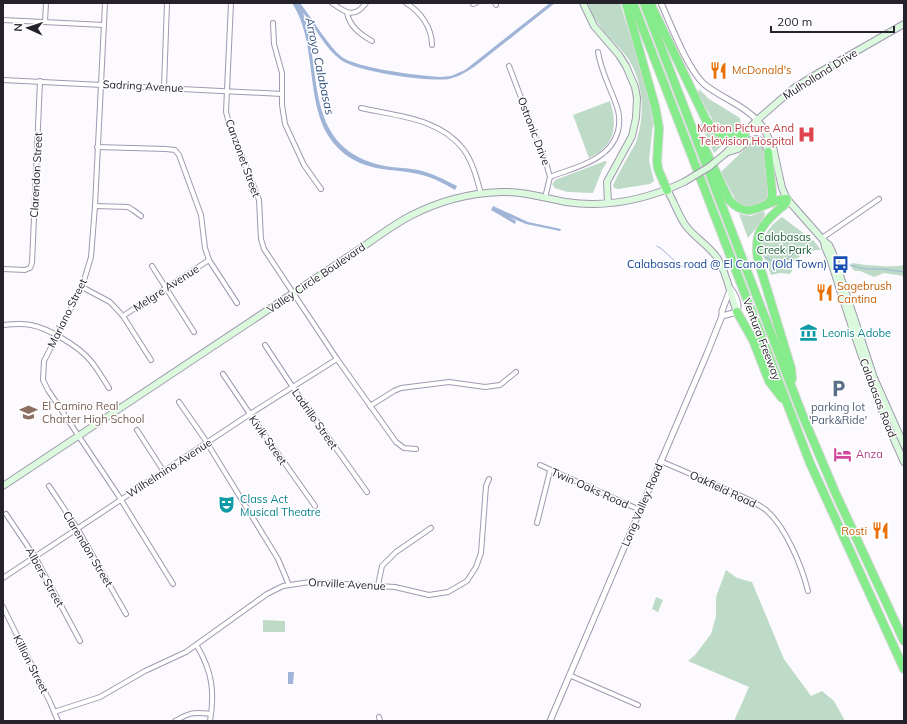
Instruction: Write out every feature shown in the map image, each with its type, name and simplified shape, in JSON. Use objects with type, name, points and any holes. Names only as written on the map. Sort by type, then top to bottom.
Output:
[{"type":"highway","points":[[626,3],[655,106],[659,128],[658,169],[667,190]]},
{"type":"highway","name":"Ventura Freeway","points":[[633,3],[810,463],[904,669]]},
{"type":"highway","name":"Ventura Freeway","points":[[644,3],[684,110],[812,438],[835,492],[904,641]]},
{"type":"highway","points":[[650,3],[706,120],[715,130],[728,137],[745,134]]},
{"type":"highway","points":[[684,110],[729,200],[738,207],[753,210],[763,207],[778,199],[787,199],[786,204],[766,221],[760,229],[756,249],[791,368],[795,395]]},
{"type":"highway","points":[[768,152],[772,192],[769,203]]},
{"type":"highway","points":[[737,312],[753,340],[770,381],[788,406]]},
{"type":"main road","points":[[583,3],[594,26],[619,55],[626,66],[635,87],[637,98],[636,118],[632,136],[607,182],[608,202]]},
{"type":"main road","name":"Mulholland Drive","points":[[667,190],[709,167],[726,153],[757,120],[794,88],[904,24]]},
{"type":"main road","name":"Calabasas Road","points":[[757,120],[773,147],[782,188],[787,199],[829,245],[838,265],[874,378],[904,445]]},
{"type":"main road","points":[[726,153],[738,149],[753,139],[761,140],[765,143],[779,188],[787,199]]},
{"type":"main road","points":[[667,190],[685,225],[709,248],[718,259],[737,312]]},
{"type":"main road","name":"Valley Circle Boulevard","points":[[3,486],[410,216],[446,202],[481,194],[514,192],[568,202],[608,202],[638,198],[667,190]]},
{"type":"main road","name":"Calabasas Road","points":[[823,240],[863,362],[904,462]]},
{"type":"street","points":[[45,22],[46,3]]},
{"type":"street","name":"Mariano Street","points":[[105,3],[91,257],[82,288],[44,361],[42,368],[43,380],[48,390],[121,500],[173,584]]},
{"type":"street","points":[[164,87],[168,3]]},
{"type":"street","name":"Canzonet Street","points":[[231,3],[226,112],[258,200],[261,239],[264,249],[337,359],[400,446],[404,448],[416,449]]},
{"type":"street","points":[[332,3],[346,13],[354,13],[361,10],[366,3]]},
{"type":"street","points":[[406,3],[411,6],[426,23],[431,34],[432,45]]},
{"type":"street","points":[[661,3],[689,63],[698,77],[711,89],[744,109],[757,120]]},
{"type":"street","points":[[346,13],[353,27],[362,36],[372,41]]},
{"type":"street","points":[[3,20],[104,24]]},
{"type":"street","points":[[274,23],[274,44],[282,77],[282,106],[285,124],[304,165],[321,189]]},
{"type":"street","points":[[550,177],[601,156],[613,144],[617,135],[619,113],[600,63],[598,52]]},
{"type":"street","name":"Ostronic Drive","points":[[509,66],[547,166],[550,177],[545,198]]},
{"type":"street","name":"Sadring Avenue","points":[[3,80],[282,94]]},
{"type":"street","name":"Clarendon Street","points":[[3,269],[25,270],[30,268],[32,263],[40,82]]},
{"type":"street","points":[[361,108],[423,121],[448,134],[464,151],[476,175],[481,194]]},
{"type":"street","points":[[98,146],[175,150],[179,155],[201,215],[205,248],[209,260],[237,303]]},
{"type":"street","points":[[823,240],[879,199]]},
{"type":"street","points":[[95,206],[128,208],[134,210],[141,216]]},
{"type":"street","name":"Melgre Avenue","points":[[123,316],[209,260]]},
{"type":"street","points":[[152,266],[194,332]]},
{"type":"street","points":[[82,288],[110,302],[123,316],[151,360]]},
{"type":"street","name":"Long Valley Road","points":[[550,721],[722,316],[722,311],[730,289]]},
{"type":"street","points":[[722,316],[737,312]]},
{"type":"street","points":[[3,325],[32,325],[69,342],[90,360],[109,388]]},
{"type":"street","name":"Ladrillo Street","points":[[265,345],[368,492]]},
{"type":"street","name":"Wilhelmina Avenue","points":[[3,578],[250,414],[337,359]]},
{"type":"street","points":[[370,406],[401,388],[449,382],[485,387],[500,385],[516,372]]},
{"type":"street","name":"Kivik Street","points":[[222,374],[315,506]]},
{"type":"street","points":[[179,402],[278,559],[289,585]]},
{"type":"street","points":[[137,430],[164,472]]},
{"type":"street","name":"Oakfield Road","points":[[660,461],[751,501],[766,510],[774,518],[782,530],[802,572],[808,591]]},
{"type":"street","name":"Twin Oaks Road","points":[[540,465],[640,510]]},
{"type":"street","points":[[538,523],[550,470]]},
{"type":"street","name":"Orrville Avenue","points":[[54,712],[100,697],[145,670],[186,652],[197,646],[267,594],[289,585],[310,582],[378,585],[395,587],[429,595],[448,592],[467,581],[476,567],[481,553],[486,486],[489,479]]},
{"type":"street","name":"Clarendon Street","points":[[49,486],[77,528],[126,614]]},
{"type":"street","name":"Albers Street","points":[[6,514],[35,557],[80,641]]},
{"type":"street","points":[[378,585],[382,566],[396,552],[431,528]]},
{"type":"street","name":"Killion Street","points":[[3,608],[58,721]]},
{"type":"street","points":[[197,646],[204,658],[211,679],[213,695],[210,721]]},
{"type":"street","points":[[569,675],[638,705]]},
{"type":"street","points":[[175,721],[189,713],[197,712],[211,714]]},
{"type":"green space","points":[[588,3],[620,3],[650,104],[653,124],[649,160],[654,181],[650,184],[618,189],[614,188],[613,185],[635,145],[640,128],[642,106],[641,94],[639,83],[630,61],[598,23]]},
{"type":"green space","points":[[699,89],[709,99],[740,118],[741,125],[737,131],[727,131],[715,124],[698,94]]},
{"type":"green space","points":[[610,101],[614,119],[612,134],[604,148],[589,158],[573,115]]},
{"type":"green space","points":[[704,122],[713,132],[725,141],[725,143],[714,153],[700,124]]},
{"type":"green space","points":[[756,141],[764,146],[769,192],[765,201],[749,207],[737,203],[721,172],[750,144]]},
{"type":"green space","points":[[605,161],[607,162],[602,170],[593,193],[568,192],[554,188],[552,185],[555,180]]},
{"type":"green space","points":[[764,211],[765,214],[761,222],[748,238],[739,214],[751,216]]},
{"type":"green space","name":"Calabasas Creek Park","points":[[782,217],[814,241],[821,250],[808,252],[796,259],[790,266],[793,269],[790,274],[780,273],[771,275],[762,251],[762,246],[768,231],[774,223]]},
{"type":"green space","points":[[852,263],[886,266],[904,265],[904,276],[884,273],[874,277],[860,271],[855,271],[851,267]]},
{"type":"green space","points":[[726,570],[737,578],[752,582],[784,659],[811,696],[822,691],[834,701],[845,721],[734,721],[749,687],[688,661],[695,655],[711,634],[716,616],[716,597]]},
{"type":"green space","points":[[656,597],[663,600],[658,612],[652,609]]},
{"type":"green space","points":[[263,620],[285,621],[285,632],[263,632]]},
{"type":"water","points":[[292,3],[300,3],[331,46],[342,57],[349,61],[389,71],[441,77],[451,76],[465,70],[550,3],[555,3],[474,67],[456,77],[439,80],[377,72],[349,64],[341,60],[330,50],[303,13],[309,34],[319,99],[325,119],[334,136],[349,151],[370,162],[428,173],[457,186],[455,190],[439,181],[422,175],[364,165],[337,147],[325,130],[318,110],[307,44],[301,23]]},
{"type":"water","points":[[493,206],[528,222],[561,229],[560,231],[526,224],[509,217],[516,221],[515,224],[491,210]]},
{"type":"water","points":[[288,672],[294,672],[293,684],[288,684]]},
{"type":"waterway","name":"Arroyo Calabasas","points":[[657,246],[679,264],[686,267],[708,261]]},
{"type":"waterway","name":"Arroyo Calabasas","points":[[765,257],[777,263],[785,261],[801,248]]},
{"type":"waterway","name":"Arroyo Calabasas","points":[[846,264],[865,269],[883,269],[904,272]]},
{"type":"place","name":"McDonald's","points":[[719,70]]},
{"type":"place","name":"Motion Picture And Television Hospital","points":[[807,134]]},
{"type":"place","name":"Calabasas road @ El Canon (Old Town)","points":[[840,264]]},
{"type":"place","name":"Sagebrush Cantina","points":[[824,292]]},
{"type":"place","name":"Leonis Adobe","points":[[809,333]]},
{"type":"place","name":"parking lot 'Park&Ride'","points":[[838,389]]},
{"type":"place","name":"El Camino Real Charter High School","points":[[29,412]]},
{"type":"place","name":"Anza","points":[[843,454]]},
{"type":"place","name":"Class Act Musical Theatre","points":[[227,505]]},
{"type":"place","name":"Rosti","points":[[880,531]]}]
